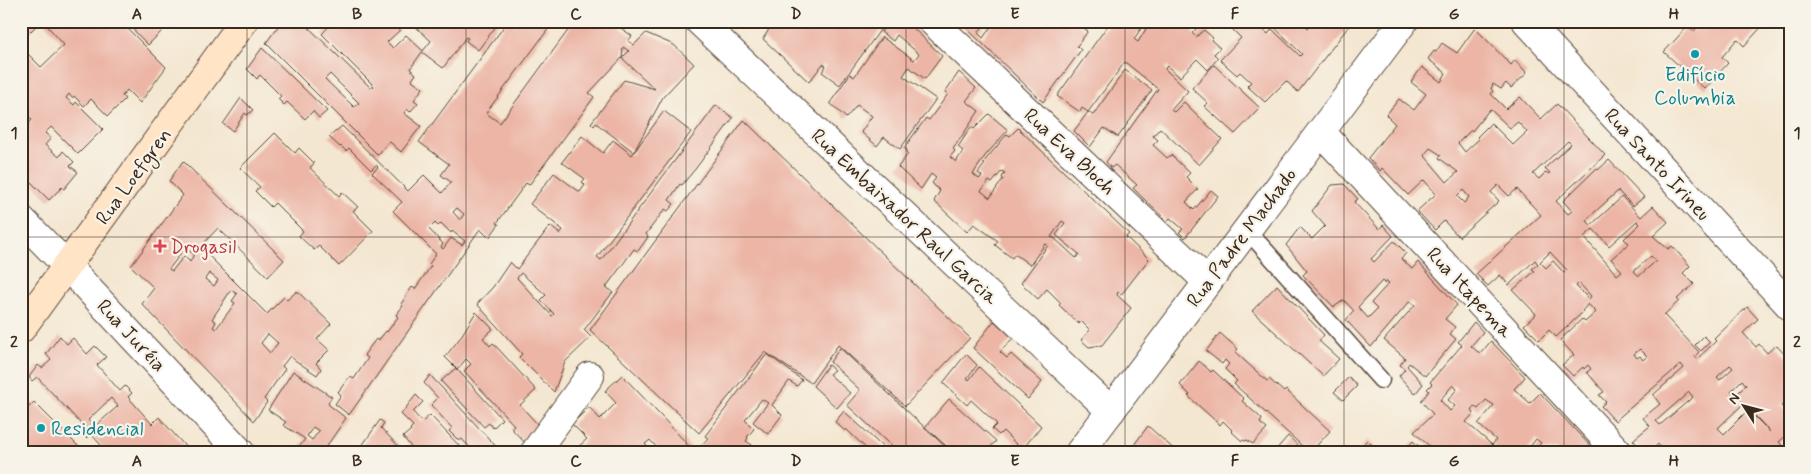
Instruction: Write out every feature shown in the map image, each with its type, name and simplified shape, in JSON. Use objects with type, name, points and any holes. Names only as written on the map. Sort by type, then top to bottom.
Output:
[{"type":"main road","name":"Rua Loefgren","points":[[21,329],[244,21]]},
{"type":"street","name":"Rua Embaixador Raul Garcia","points":[[699,21],[1111,411]]},
{"type":"street","name":"Rua Eva Bloch","points":[[932,21],[1208,282]]},
{"type":"street","name":"Rua Padre Machado","points":[[1079,453],[1404,21]]},
{"type":"street","name":"Rua Santo Irineu","points":[[1526,21],[1790,306]]},
{"type":"street","name":"Rua Itapema","points":[[1320,132],[1619,453]]},
{"type":"street","name":"Rua Juréia","points":[[21,219],[241,453]]},
{"type":"street","points":[[534,453],[590,376]]},
{"type":"lane","points":[[1247,230],[1381,380]]},
{"type":"building","points":[[21,21],[41,21],[21,41]]},
{"type":"building","points":[[43,21],[120,21],[166,67],[140,103],[127,90],[122,96],[125,99],[108,116],[91,99],[84,106],[74,96],[72,98],[69,94],[66,98],[74,105],[76,102],[103,129],[78,154],[51,127],[45,133],[51,138],[45,145],[59,157],[63,151],[74,162],[70,166],[78,172],[64,189],[62,187],[49,200],[21,172],[21,130],[23,132],[32,120],[26,113],[21,118],[21,47],[41,67],[64,45]]},
{"type":"building","points":[[125,21],[172,21],[148,45]]},
{"type":"building","points":[[282,21],[302,21],[371,88],[374,86],[322,34],[331,24],[329,21],[391,21],[400,30],[387,42],[393,48],[406,35],[423,51],[431,41],[415,26],[419,21],[500,21],[478,50],[466,41],[468,38],[466,37],[443,68],[422,52],[410,69],[416,74],[412,80],[423,88],[414,100],[418,103],[410,112],[407,109],[404,113],[421,126],[401,152],[389,141],[378,155],[266,43]],"holes":[[[330,74],[359,103],[354,107],[325,79]]]},
{"type":"building","points":[[508,21],[516,25],[518,21],[540,21],[549,28],[486,113],[500,123],[575,21],[611,21],[632,36],[628,41],[634,45],[646,33],[674,45],[694,64],[663,97],[634,152],[596,123],[594,126],[591,123],[624,80],[655,89],[622,58],[589,93],[594,97],[529,185],[526,183],[497,223],[499,224],[489,238],[480,229],[349,415],[335,404],[341,395],[338,392],[350,376],[354,379],[368,358],[364,355],[376,339],[378,341],[387,332],[398,317],[396,315],[403,306],[401,304],[412,287],[415,289],[431,266],[429,264],[436,254],[393,211],[402,202],[372,173],[378,167],[376,165],[371,170],[349,148],[346,151],[329,137],[342,126],[408,191],[424,175],[442,193],[451,182],[441,175],[449,164],[419,142]],"holes":[[[623,47],[629,51],[622,58]],[[457,208],[464,214],[460,220],[453,212]],[[435,223],[438,226],[441,223],[451,233],[452,231],[465,241],[462,245],[451,238],[443,249],[441,247],[443,244],[429,229]]]},
{"type":"building","points":[[765,21],[906,21],[942,56],[925,79],[909,67],[903,76],[936,99],[900,149],[884,137],[877,146],[861,132],[872,116],[857,105],[846,118],[830,103],[850,74],[854,77],[882,37],[914,60],[919,54],[897,35],[893,41],[881,32],[886,22],[840,85],[822,72],[826,66],[823,64],[809,82],[763,39],[771,26]]},
{"type":"building","points":[[959,21],[987,21],[978,33],[983,38],[995,21],[1077,21],[1076,23],[1088,31],[1077,46],[1081,50],[1043,102]]},
{"type":"building","points":[[1111,21],[1172,21],[1177,25],[1180,21],[1204,21],[1192,33],[1196,37],[1204,30],[1213,38],[1211,40],[1220,48],[1214,54],[1218,58],[1208,70],[1197,59],[1180,77],[1167,66],[1165,69],[1188,91],[1171,110],[1174,112],[1184,102],[1222,139],[1199,165],[1160,128],[1153,136],[1158,140],[1153,145],[1167,158],[1171,155],[1190,173],[1186,177],[1198,189],[1186,202],[1194,210],[1211,190],[1218,196],[1185,238],[1179,232],[1183,229],[1170,218],[1167,221],[1133,188],[1137,185],[1115,165],[1111,168],[1106,162],[1158,89],[1125,62],[1088,112],[1082,108],[1080,112],[1057,96]],"holes":[[[1142,27],[1146,29],[1138,42],[1134,39]]]},
{"type":"building","points":[[1224,21],[1261,21],[1257,24],[1268,34],[1272,29],[1300,56],[1302,54],[1268,21],[1301,21],[1308,28],[1314,21],[1352,22],[1298,92],[1286,81],[1265,102],[1247,86],[1251,82],[1240,72],[1237,75],[1220,60],[1241,38]]},
{"type":"building","name":"Edifício Columbia","points":[[1702,21],[1767,21],[1744,46],[1737,39],[1722,57],[1728,63],[1705,89],[1664,52],[1688,26],[1694,31]]},
{"type":"building","points":[[1475,28],[1511,65],[1515,60],[1527,73],[1511,88],[1506,83],[1501,89],[1493,84],[1491,94],[1506,109],[1520,97],[1541,119],[1557,104],[1605,155],[1556,201],[1568,214],[1572,211],[1563,201],[1597,168],[1598,170],[1609,160],[1644,197],[1633,206],[1618,191],[1586,220],[1591,225],[1622,197],[1641,217],[1653,206],[1668,222],[1653,236],[1668,249],[1672,246],[1690,266],[1683,273],[1694,284],[1677,299],[1679,301],[1664,315],[1699,352],[1695,356],[1697,359],[1716,341],[1714,339],[1747,307],[1758,319],[1743,333],[1756,347],[1759,344],[1767,353],[1776,345],[1790,360],[1790,404],[1787,401],[1781,406],[1790,415],[1790,432],[1779,442],[1782,445],[1774,453],[1694,453],[1692,451],[1690,453],[1665,453],[1658,444],[1648,453],[1645,453],[1633,440],[1650,426],[1643,418],[1660,404],[1653,395],[1684,368],[1681,364],[1615,421],[1601,406],[1606,402],[1599,395],[1604,392],[1587,372],[1591,369],[1588,365],[1573,376],[1562,365],[1574,355],[1560,340],[1582,319],[1585,322],[1596,312],[1588,304],[1583,312],[1556,337],[1549,330],[1539,340],[1524,325],[1536,314],[1513,290],[1535,271],[1532,269],[1538,264],[1535,260],[1509,285],[1500,275],[1488,286],[1476,274],[1541,215],[1517,189],[1509,196],[1498,185],[1491,192],[1499,201],[1459,237],[1444,221],[1435,230],[1417,211],[1436,194],[1424,180],[1408,195],[1382,168],[1380,171],[1368,158],[1395,124],[1386,115],[1399,99],[1414,110],[1426,94],[1411,82],[1422,67],[1441,82],[1446,73],[1428,59],[1434,51],[1436,52],[1442,43],[1457,53]],"holes":[[[1490,109],[1510,128],[1518,122],[1527,132],[1513,145],[1491,123],[1477,137],[1479,139],[1465,152],[1458,143]],[[1568,141],[1571,144],[1545,168],[1550,173],[1546,172],[1539,179],[1533,174]],[[1430,148],[1441,155],[1439,158],[1458,172],[1447,182],[1424,155]],[[1463,190],[1469,197],[1464,203],[1457,196]],[[1637,221],[1640,224],[1624,239],[1629,243],[1611,259],[1622,271],[1617,275],[1584,237],[1593,229],[1609,246]],[[1550,252],[1567,270],[1564,273],[1553,261],[1546,268],[1540,262]],[[1651,256],[1656,261],[1639,276],[1634,271]],[[1579,283],[1591,296],[1589,299],[1576,286]],[[1640,349],[1647,356],[1643,360],[1640,356],[1637,358],[1634,354]],[[1730,365],[1733,368],[1720,380],[1717,377]],[[1742,380],[1746,385],[1736,395],[1770,432],[1748,410],[1724,434],[1718,428],[1743,404],[1731,391]],[[1689,392],[1693,397],[1660,425],[1656,421]]]},
{"type":"building","points":[[262,48],[327,111],[319,118],[313,111],[305,119],[287,102],[284,105],[278,99],[281,96],[260,75],[257,79],[247,69]]},
{"type":"building","points":[[1214,65],[1260,108],[1235,134],[1204,106],[1208,103],[1192,88]]},
{"type":"building","points":[[1125,70],[1152,90],[1118,137],[1104,128],[1090,147],[1074,131],[1088,112],[1093,115]]},
{"type":"building","points":[[959,72],[976,88],[966,101],[979,111],[953,149],[955,151],[950,157],[956,162],[963,151],[958,147],[971,127],[974,129],[989,114],[1008,130],[985,156],[973,174],[979,179],[982,176],[978,173],[985,164],[983,163],[1007,134],[1010,136],[1018,128],[1129,234],[1126,237],[1149,259],[1121,295],[1118,292],[1117,295],[1131,308],[1102,345],[1089,347],[1081,340],[1090,330],[1081,321],[1079,324],[1059,305],[1061,303],[1047,289],[1038,299],[1021,283],[1048,245],[1045,244],[1030,265],[1015,254],[1012,258],[995,245],[998,241],[974,224],[967,232],[934,201],[940,191],[932,183],[936,178],[931,174],[921,189],[898,167],[908,154],[904,148],[926,118],[929,120],[948,94],[945,92]],"holes":[[[1002,171],[1005,173],[1002,177],[1003,179],[990,198],[981,191],[989,181],[992,183]],[[1062,221],[1065,223],[1056,235],[1079,254],[1076,258],[1051,237]]]},
{"type":"building","points":[[241,98],[253,110],[247,115],[245,113],[233,131],[223,124]]},
{"type":"building","points":[[716,105],[733,118],[696,168],[682,185],[680,184],[669,200],[674,204],[668,211],[665,209],[646,234],[648,237],[638,251],[634,249],[606,287],[613,292],[584,330],[591,337],[565,362],[554,392],[519,357],[522,354],[477,304],[493,287],[510,262],[517,269],[550,226],[560,234],[563,230],[530,204],[554,173],[580,192],[585,185],[582,182],[585,179],[562,162],[582,136],[603,153],[613,140],[632,155],[664,111],[691,132],[597,257],[601,260]],"holes":[[[521,273],[546,295],[541,300],[554,314],[552,316],[517,278]]]},
{"type":"building","points":[[744,120],[970,338],[905,406],[838,345],[811,383],[765,352],[699,433],[590,330]]},
{"type":"building","points":[[275,133],[295,153],[299,148],[314,163],[310,168],[339,196],[342,192],[358,207],[353,211],[373,231],[339,266],[319,246],[314,250],[299,236],[303,231],[275,203],[271,207],[255,191],[260,187],[240,168]]},
{"type":"building","points":[[183,161],[284,260],[268,277],[218,228],[200,247],[267,314],[284,297],[287,300],[297,291],[331,324],[317,339],[329,350],[316,363],[321,369],[317,375],[290,356],[282,366],[285,369],[264,399],[267,402],[254,421],[142,304],[154,288],[131,266],[183,195],[169,181]],"holes":[[[185,248],[194,254],[190,262],[184,256],[172,271],[169,269]],[[209,273],[218,280],[214,286],[205,279]],[[231,290],[237,294],[232,301],[235,303],[216,329],[213,327],[216,322],[212,319]],[[268,334],[278,343],[270,353],[261,343]]]},
{"type":"building","points":[[1344,184],[1358,199],[1354,202],[1379,229],[1383,225],[1393,236],[1371,259],[1374,262],[1394,241],[1406,253],[1401,259],[1412,269],[1418,262],[1457,305],[1445,319],[1455,327],[1450,334],[1456,339],[1425,376],[1409,363],[1407,366],[1423,384],[1415,394],[1399,376],[1405,369],[1400,365],[1405,358],[1384,340],[1415,305],[1410,301],[1371,347],[1346,320],[1354,311],[1344,300],[1334,307],[1303,275],[1307,271],[1286,245],[1300,227],[1312,239],[1325,226],[1312,211],[1332,185]],"holes":[[[1382,281],[1385,284],[1387,281],[1389,283],[1371,303],[1377,309],[1368,318],[1358,307]]]},
{"type":"building","points":[[1277,285],[1324,335],[1319,341],[1339,359],[1323,376],[1252,311]]},
{"type":"building","points":[[476,312],[493,329],[483,338],[490,346],[493,343],[536,390],[520,405],[539,426],[527,445],[511,428],[514,425],[464,371],[471,364],[466,359],[457,370],[502,419],[493,428],[489,423],[484,427],[441,381],[456,368],[445,357],[460,338]]},
{"type":"building","points":[[994,321],[1013,338],[1000,352],[1007,358],[1011,354],[1042,382],[1028,399],[973,348]]},
{"type":"building","points":[[1474,322],[1483,332],[1471,346],[1480,354],[1491,341],[1525,377],[1514,389],[1530,403],[1540,393],[1597,453],[1560,453],[1557,450],[1534,451],[1541,443],[1536,439],[1525,453],[1501,453],[1492,445],[1490,448],[1495,453],[1437,453],[1414,432],[1433,414],[1421,401],[1429,391],[1427,389],[1432,384],[1430,382],[1462,345],[1458,342]],"holes":[[[1453,385],[1457,389],[1448,400],[1455,406],[1450,411],[1440,400]],[[1486,400],[1494,405],[1478,424],[1496,440],[1492,445],[1466,422],[1474,413],[1471,410],[1474,406],[1478,409]]]},
{"type":"building","points":[[1220,333],[1238,349],[1235,352],[1267,381],[1269,379],[1284,392],[1286,390],[1330,431],[1310,453],[1234,384],[1237,381],[1225,369],[1229,364],[1225,360],[1222,364],[1206,351]]},
{"type":"building","points":[[60,336],[67,344],[73,338],[87,354],[95,346],[106,357],[97,365],[120,391],[125,386],[132,393],[128,397],[152,424],[159,417],[191,453],[108,453],[91,434],[86,438],[78,429],[82,425],[70,412],[37,377],[32,381],[29,377],[38,365],[42,368],[51,360],[46,354]],"holes":[[[111,398],[118,406],[94,427],[88,420]]]},
{"type":"building","points":[[1704,336],[1710,342],[1701,351],[1695,345]]},
{"type":"building","points":[[840,348],[952,453],[899,453],[847,405],[860,390],[830,362]]},
{"type":"building","points":[[767,354],[802,380],[797,386],[789,381],[772,405],[782,415],[768,434],[753,422],[768,403],[762,399],[745,420],[754,429],[747,437],[746,441],[752,445],[746,453],[695,453],[708,438],[705,436]]},
{"type":"building","points":[[966,354],[977,365],[967,378],[969,380],[979,367],[1041,426],[1022,450],[1003,431],[999,435],[992,429],[997,424],[971,400],[967,405],[943,383]]},
{"type":"building","points":[[1199,361],[1211,372],[1213,370],[1262,419],[1260,423],[1267,429],[1253,444],[1247,440],[1242,441],[1223,421],[1220,425],[1188,396],[1190,395],[1180,385]]},
{"type":"building","points":[[828,365],[834,370],[829,374],[850,393],[837,408],[813,386]]},
{"type":"building","points":[[293,371],[332,397],[328,402],[329,405],[346,418],[322,453],[295,453],[305,439],[283,425],[286,422],[268,410]],"holes":[[[313,427],[319,431],[312,440],[307,436]]]},
{"type":"building","points":[[430,375],[502,453],[475,453],[462,439],[459,441],[449,431],[452,428],[431,405],[438,398],[424,383]]},
{"type":"building","points":[[622,375],[694,451],[693,453],[662,453],[650,440],[645,444],[653,453],[583,453],[578,447],[587,439],[572,424],[589,407],[600,419],[616,403],[605,391]]},
{"type":"building","points":[[1349,377],[1357,386],[1343,400],[1334,392]]},
{"type":"building","points":[[416,395],[423,402],[413,412],[422,422],[430,415],[466,453],[410,453],[408,450],[411,447],[403,437],[413,426],[401,414]]},
{"type":"building","points":[[949,399],[996,441],[985,453],[954,453],[925,427]]},
{"type":"building","name":"Residencial","points":[[34,402],[85,453],[33,453],[21,441],[21,415]]},
{"type":"building","points":[[844,411],[889,453],[871,453],[846,429],[845,431],[835,422]]},
{"type":"building","points":[[380,420],[384,423],[381,428],[405,453],[357,453]]},
{"type":"building","points":[[1148,426],[1178,453],[1128,453]]},
{"type":"building","points":[[1288,436],[1306,453],[1273,453]]},
{"type":"building","points":[[1367,440],[1381,453],[1367,453],[1361,447]]},
{"type":"building","points":[[1413,441],[1427,453],[1403,453]]},
{"type":"place","name":"Edifício Columbia","points":[[1695,54]]},
{"type":"place","name":"Drogasil","points":[[160,246]]},
{"type":"place","name":"Residencial","points":[[41,428]]}]
